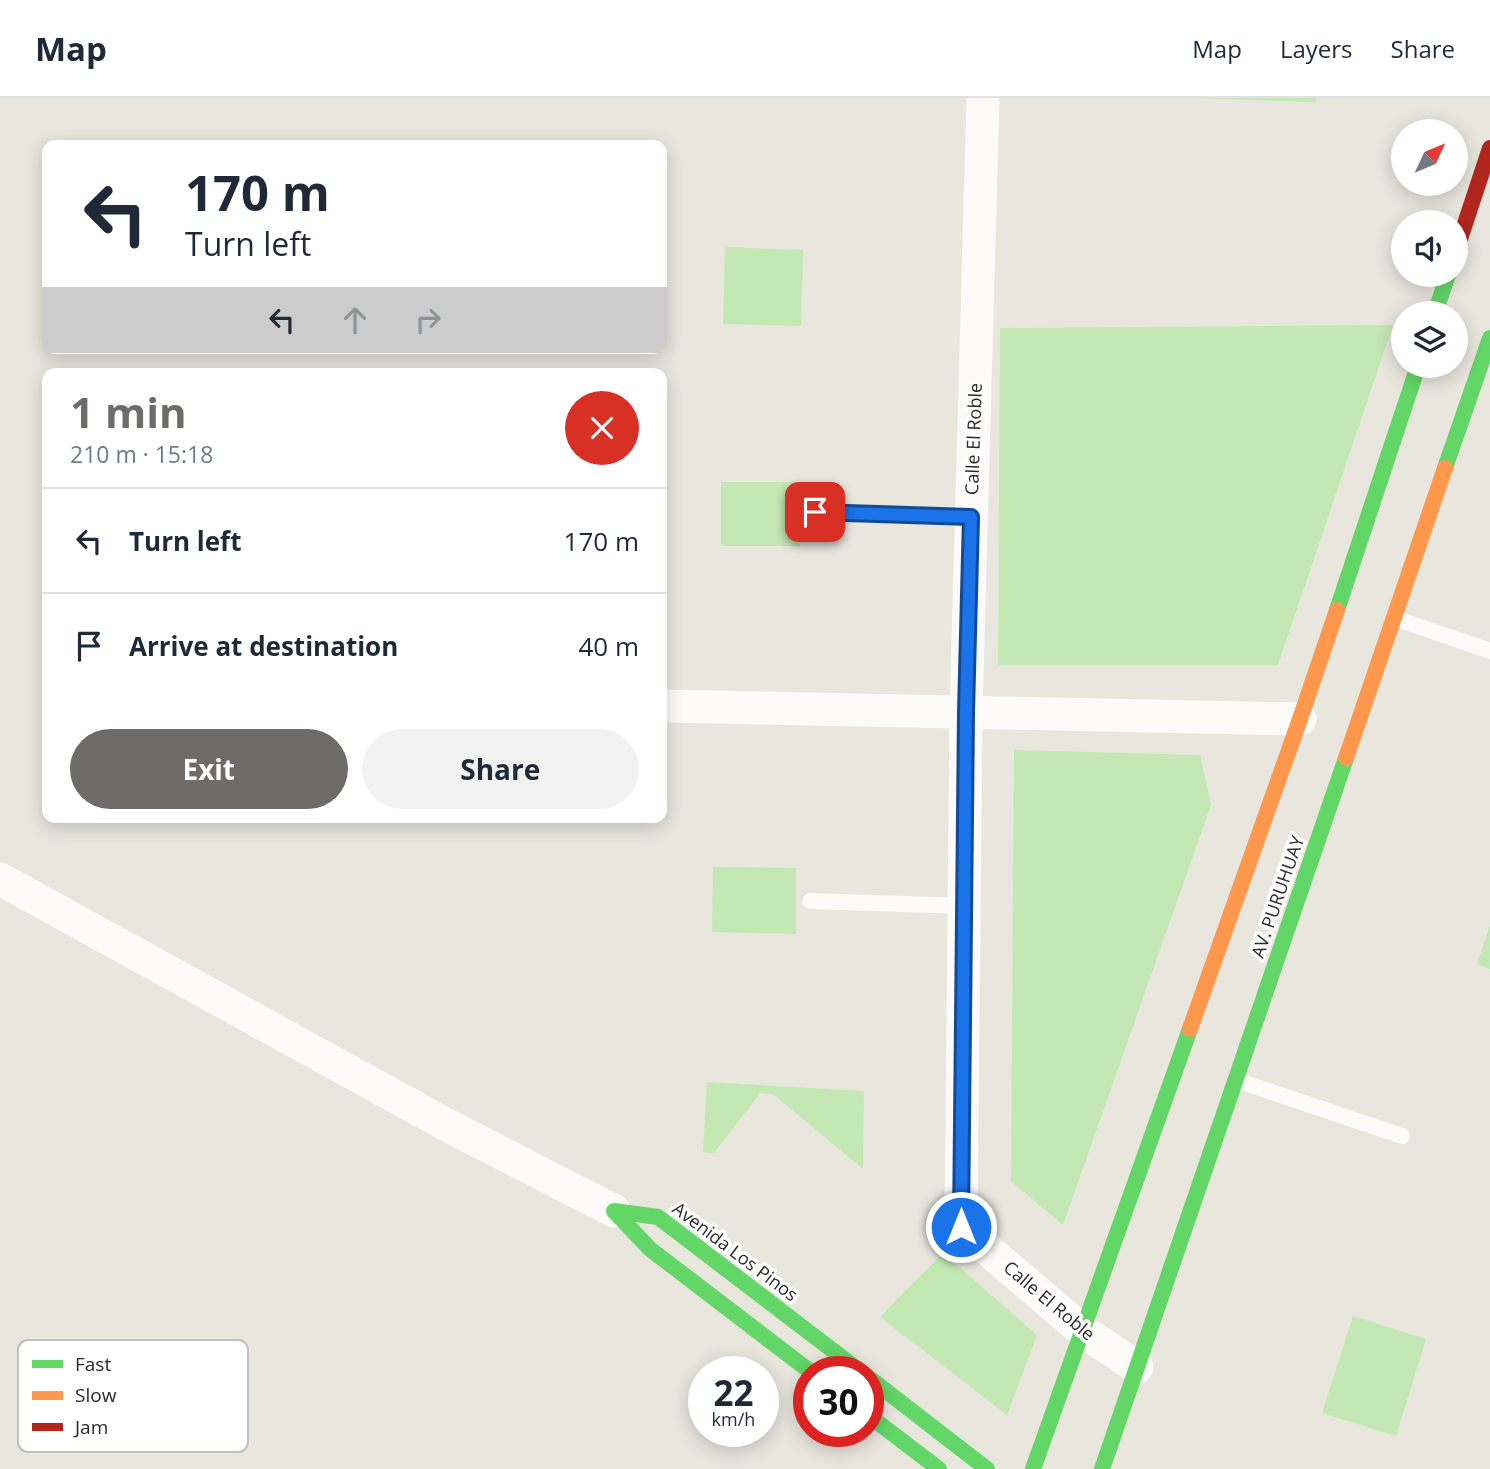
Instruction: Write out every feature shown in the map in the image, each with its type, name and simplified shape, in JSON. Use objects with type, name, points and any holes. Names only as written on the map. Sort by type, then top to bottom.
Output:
[{"type":"main road","points":[[1468,215],[1490,148]]},
{"type":"main road","name":"AV. PURUHUAY","points":[[1102,1469],[1490,338]]},
{"type":"main road","points":[[1033,1469],[1300,719],[1414,378]]},
{"type":"main road","points":[[614,1211],[650,1249],[793,1358]]},
{"type":"main road","name":"Avenida Los Pinos","points":[[614,1211],[658,1217],[840,1356]]},
{"type":"main road","points":[[884,1389],[987,1469]]},
{"type":"main road","points":[[884,1427],[939,1469]]},
{"type":"street","name":"Calle El Roble","points":[[983,98],[966,712],[961,1227],[1083,1331],[1137,1367]]},
{"type":"street","points":[[667,706],[1300,719]]},
{"type":"street","points":[[0,879],[444,1124],[614,1211]]},
{"type":"lane","points":[[815,512],[971,517]]},
{"type":"lane","points":[[1394,618],[1490,651]]},
{"type":"lane","points":[[810,901],[964,906]]},
{"type":"lane","points":[[1236,1080],[1402,1136]]},
{"type":"green space","points":[[1194,98],[1317,98],[1315,102]]},
{"type":"green space","points":[[725,247],[803,250],[801,326],[723,324]]},
{"type":"green space","points":[[1391,325],[1278,665],[998,665],[1000,328]]},
{"type":"green space","points":[[721,482],[799,482],[800,546],[721,546]]},
{"type":"green space","points":[[1014,750],[1200,755],[1211,805],[1063,1225],[1011,1181]]},
{"type":"green space","points":[[713,867],[796,868],[796,934],[712,932]]},
{"type":"green space","points":[[1490,926],[1490,969],[1477,964]]},
{"type":"green space","points":[[707,1082],[864,1091],[863,1169],[773,1094],[760,1093],[714,1153],[703,1152]]},
{"type":"green space","points":[[943,1253],[1037,1335],[1007,1415],[880,1317]]},
{"type":"green space","points":[[1353,1316],[1426,1339],[1396,1436],[1322,1413]]},
{"type":"traffic: fast","points":[[1439,301],[1444,287]]},
{"type":"traffic: fast","points":[[1445,468],[1490,338]]},
{"type":"traffic: fast","points":[[1337,610],[1414,378]]},
{"type":"traffic: fast","points":[[1102,1469],[1346,758]]},
{"type":"traffic: fast","points":[[1033,1469],[1190,1029]]},
{"type":"traffic: fast","points":[[614,1211],[658,1217],[840,1356]]},
{"type":"traffic: fast","points":[[614,1211],[650,1249],[793,1358]]},
{"type":"traffic: fast","points":[[884,1389],[987,1469]]},
{"type":"traffic: fast","points":[[884,1427],[939,1469]]},
{"type":"traffic: slow","points":[[1346,758],[1445,468]]},
{"type":"traffic: slow","points":[[1190,1029],[1337,610]]},
{"type":"traffic: jam","points":[[1468,215],[1490,148]]},
{"type":"route","points":[[815,512],[971,517],[966,712],[961,1227]]}]
